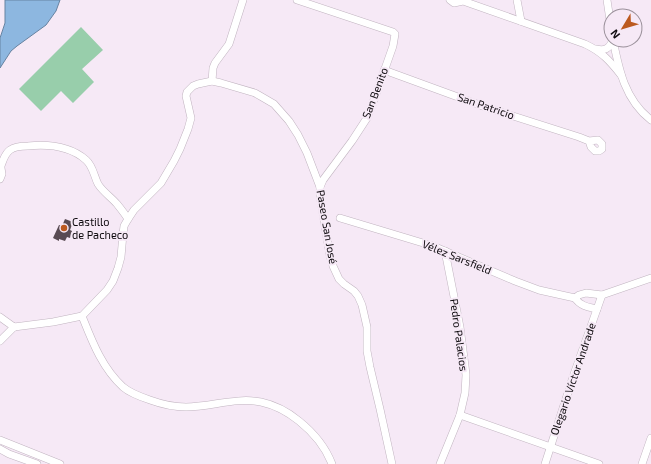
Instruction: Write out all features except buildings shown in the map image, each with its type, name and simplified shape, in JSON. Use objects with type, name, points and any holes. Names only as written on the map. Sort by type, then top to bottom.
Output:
[{"type":"street","points":[[0,341],[14,327],[53,322],[82,316],[108,290],[115,276],[121,257],[122,234],[124,226],[134,210],[161,183],[174,161],[188,129],[191,118],[186,96],[187,92],[193,86],[212,81],[213,68],[229,44],[243,0]]},
{"type":"street","name":"San Benito","points":[[297,0],[393,32],[395,34],[384,70],[365,122],[323,180],[320,187]]},
{"type":"street","points":[[450,0],[454,3],[463,0],[594,48],[604,50],[607,48]]},
{"type":"street","points":[[517,0],[521,21]]},
{"type":"street","points":[[594,48],[608,59],[621,75]]},
{"type":"street","points":[[615,48],[621,75],[628,92],[634,102],[651,120]]},
{"type":"street","name":"San Patricio","points":[[384,70],[488,108],[589,141]]},
{"type":"street","name":"Paseo San José","points":[[212,81],[255,94],[274,104],[298,135],[307,153],[320,187],[320,196],[333,266],[339,279],[354,291],[362,305],[367,327],[367,351],[370,367],[392,464]]},
{"type":"street","points":[[0,179],[2,174],[0,168],[4,158],[7,153],[14,148],[50,146],[68,150],[77,154],[89,163],[102,190],[117,204],[128,219]]},
{"type":"street","name":"Vélez Sarsfield","points":[[340,218],[411,239],[445,251],[539,290],[574,298],[586,293],[602,295],[651,278]]},
{"type":"street","name":"Pedro Palacios","points":[[440,464],[460,415],[465,393],[465,366],[460,327],[445,251]]},
{"type":"street","name":"Olegario Víctor Andrade","points":[[545,464],[602,295]]},
{"type":"street","name":"Vélez Sarsfield","points":[[574,298],[582,305],[597,309]]},
{"type":"street","points":[[82,316],[98,353],[110,374],[124,388],[145,399],[165,405],[186,407],[245,400],[274,406],[293,416],[307,427],[324,448],[332,464]]},
{"type":"street","points":[[0,317],[14,327]]},
{"type":"street","points":[[460,415],[599,464]]},
{"type":"street","points":[[642,464],[651,438]]},
{"type":"street","points":[[0,440],[60,464]]},
{"type":"street","points":[[0,449],[9,454],[37,464]]},
{"type":"green space","points":[[81,27],[103,50],[82,69],[94,82],[73,103],[61,91],[41,111],[19,89]]},
{"type":"water","points":[[5,0],[60,0],[56,11],[46,25],[11,51],[0,68],[0,38],[5,23]]},
{"type":"place","name":"Castillo de Pacheco","points":[[64,228]]}]
